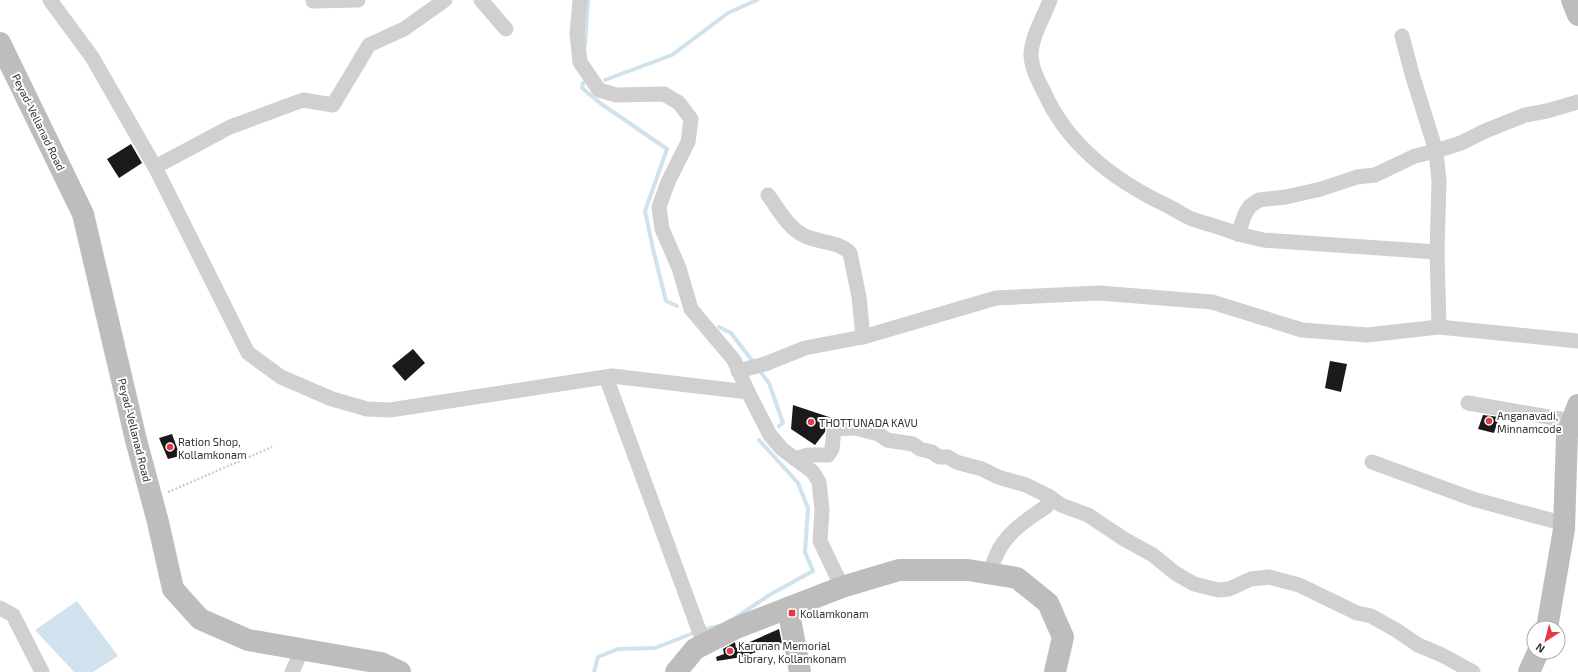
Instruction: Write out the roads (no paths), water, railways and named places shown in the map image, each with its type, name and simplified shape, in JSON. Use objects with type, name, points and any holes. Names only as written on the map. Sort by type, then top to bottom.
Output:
[{"type":"main road","points":[[1572,0],[1578,15]]},
{"type":"main road","name":"Peyad-Vellanad Road","points":[[0,43],[83,214],[136,440],[152,499],[172,589],[200,619],[248,640],[381,663],[400,672]]},
{"type":"main road","points":[[1548,620],[1564,524],[1567,435],[1575,413]]},
{"type":"main road","points":[[676,672],[703,642],[842,587],[899,570],[968,570],[1017,578],[1048,603],[1063,637],[1055,672]]},
{"type":"main road","points":[[788,608],[800,672]]},
{"type":"main road","points":[[1529,672],[1534,660]]},
{"type":"street","points":[[50,0],[92,57],[155,167],[248,353],[281,377],[332,399],[368,409],[390,410],[612,376],[748,392]]},
{"type":"street","points":[[313,1],[358,0]]},
{"type":"street","points":[[155,167],[230,127],[303,100],[333,105],[369,45],[404,28],[445,0]]},
{"type":"street","points":[[481,0],[506,29]]},
{"type":"street","points":[[580,0],[577,34],[580,62],[599,90],[616,95],[664,94],[679,103],[692,119],[688,142],[668,182],[659,207],[662,229],[679,268],[691,309],[742,369],[748,392],[770,435],[782,450],[813,472],[819,482],[822,510],[820,541],[842,587]]},
{"type":"street","points":[[1050,0],[1036,34],[1031,53],[1031,63],[1052,110],[1086,153],[1144,195],[1191,219],[1211,224],[1238,234],[1263,240],[1437,252]]},
{"type":"street","points":[[1402,36],[1436,152],[1439,181],[1437,252],[1439,327]]},
{"type":"street","points":[[1238,234],[1245,214],[1250,206],[1259,200],[1286,197],[1321,189],[1346,180],[1375,174],[1415,156],[1436,152],[1461,143],[1485,131],[1525,115],[1547,111],[1578,102]]},
{"type":"street","points":[[768,195],[791,227],[805,236],[845,247],[850,253],[860,297],[864,337]]},
{"type":"street","points":[[742,369],[765,364],[805,348],[864,337],[996,298],[1099,293],[1212,302],[1302,330],[1367,335],[1439,327],[1578,341]]},
{"type":"street","points":[[606,377],[703,642]]},
{"type":"street","points":[[1468,403],[1575,413]]},
{"type":"street","points":[[795,459],[807,455],[828,455],[832,449],[834,429],[855,428],[879,434],[890,441],[913,444],[920,449],[932,452],[939,457],[948,457],[956,462],[982,468],[998,477],[1026,485],[1050,497],[1061,505],[1088,515],[1124,539],[1153,555],[1175,573],[1194,584],[1218,590],[1229,589],[1251,579],[1269,577],[1279,579],[1307,589],[1357,613],[1372,616],[1418,644],[1473,672]]},
{"type":"street","points":[[1372,462],[1473,499],[1564,524]]},
{"type":"street","points":[[990,574],[996,555],[1003,544],[1019,526],[1047,506]]},
{"type":"street","points":[[0,608],[13,615],[42,672]]},
{"type":"street","points":[[292,672],[302,650]]},
{"type":"water","points":[[77,601],[118,656],[93,672],[74,672],[35,630]]},
{"type":"waterway","points":[[585,45],[588,0]]},
{"type":"waterway","points":[[605,80],[672,55],[728,13],[757,0]]},
{"type":"waterway","points":[[583,83],[582,88],[600,103],[667,149],[645,211],[666,301],[677,306]]},
{"type":"waterway","points":[[719,327],[731,333],[754,363]]},
{"type":"waterway","points":[[758,369],[769,383],[783,423],[779,426]]},
{"type":"waterway","points":[[735,618],[771,594],[813,571],[805,552],[808,508],[798,483],[759,440]]},
{"type":"waterway","points":[[702,630],[719,626]]},
{"type":"waterway","points":[[594,672],[598,657],[618,649],[655,648],[696,632]]},
{"type":"place","name":"Anganavadi, Minnamcode","points":[[1489,421]]},
{"type":"place","name":"THOTTUNADA KAVU","points":[[811,422]]},
{"type":"place","name":"Ration Shop, Kollamkonam","points":[[170,447]]},
{"type":"place","name":"Kollamkonam","points":[[792,613]]},
{"type":"place","name":"Karunan Memorial Library, Kollamkonam","points":[[730,651]]}]
